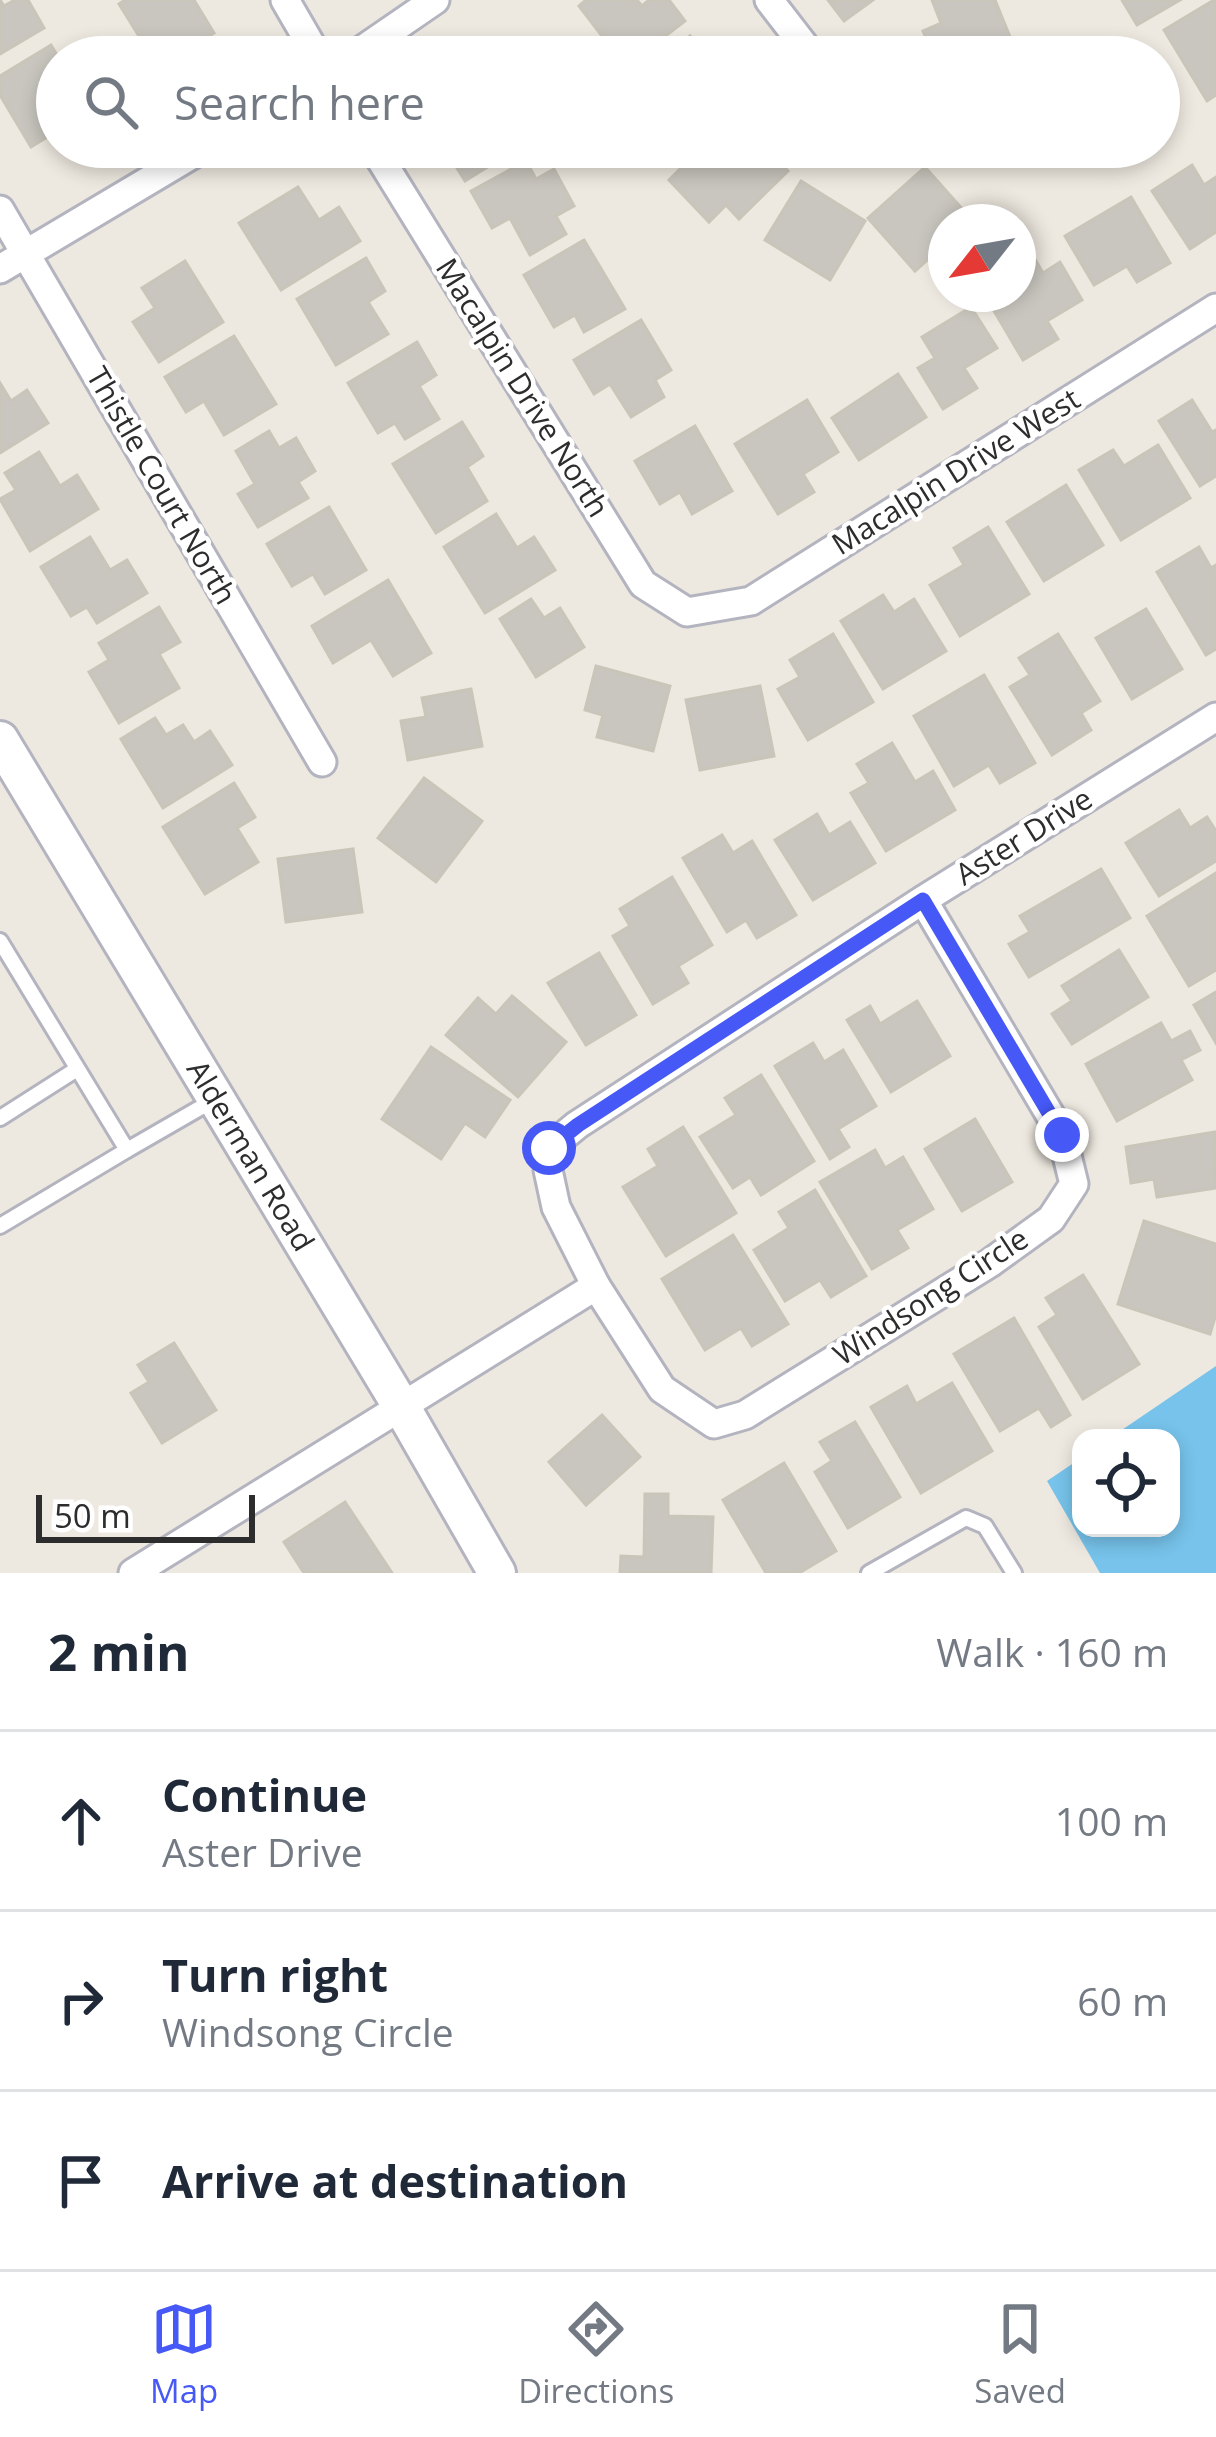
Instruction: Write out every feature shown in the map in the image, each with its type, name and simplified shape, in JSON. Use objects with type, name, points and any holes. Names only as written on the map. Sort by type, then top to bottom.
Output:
[{"type":"street","points":[[285,0],[306,36]]},
{"type":"street","points":[[383,36],[435,0]]},
{"type":"street","points":[[769,0],[797,36]]},
{"type":"street","points":[[0,269],[170,168]]},
{"type":"street","name":"Macalpin Drive North","points":[[386,168],[643,584],[687,612]]},
{"type":"street","name":"Thistle Court North","points":[[0,211],[322,762]]},
{"type":"street","name":"Macalpin Drive West","points":[[687,612],[751,601],[1216,308]]},
{"type":"street","name":"Aster Drive","points":[[596,1286],[556,1207],[549,1148],[923,900],[1216,717]]},
{"type":"street","name":"Alderman Road","points":[[0,740],[497,1573]]},
{"type":"street","name":"Windsong Circle","points":[[596,1286],[662,1388],[714,1424],[745,1414],[969,1276],[1051,1219],[1074,1184],[1062,1135],[923,900]]},
{"type":"street","points":[[134,1573],[596,1286]]},
{"type":"lane","points":[[0,941],[127,1150]]},
{"type":"lane","points":[[0,1118],[77,1069]]},
{"type":"lane","points":[[0,1226],[215,1099]]},
{"type":"lane","points":[[872,1572],[966,1518],[985,1526],[1013,1573]]},
{"type":"water","points":[[1216,1366],[1216,1573],[1100,1573],[1079,1537],[1180,1537],[1180,1429],[1123,1429]]},
{"type":"water","points":[[1072,1464],[1072,1524],[1047,1481]]},
{"type":"building","points":[[0,0],[4,6],[28,0],[44,28],[0,54]]},
{"type":"building","points":[[125,0],[194,0],[214,33],[139,36],[119,4]]},
{"type":"building","points":[[586,0],[637,0],[642,6],[649,0],[669,0],[685,21],[665,36],[602,36],[579,6]]},
{"type":"building","points":[[828,0],[873,0],[844,21]]},
{"type":"building","points":[[932,0],[995,0],[1010,36],[925,36],[923,31],[941,23]]},
{"type":"building","points":[[1122,0],[1180,0],[1137,25]]},
{"type":"building","points":[[1216,0],[1216,95],[1207,101],[1180,56],[1180,36],[1168,36],[1164,30]]},
{"type":"building","points":[[36,54],[36,144],[31,147],[0,95],[0,76]]},
{"type":"building","points":[[1192,165],[1204,185],[1216,177],[1216,232],[1190,249],[1152,191]]},
{"type":"building","points":[[457,168],[486,168],[465,181]]},
{"type":"building","points":[[513,168],[530,168],[536,179],[554,169],[574,206],[556,216],[566,234],[530,255],[510,218],[492,228],[471,191]]},
{"type":"building","points":[[681,168],[788,171],[739,219],[726,205],[709,222],[669,180]]},
{"type":"building","points":[[926,168],[958,204],[928,204],[928,259],[915,271],[868,218]]},
{"type":"building","points":[[801,181],[865,221],[830,280],[765,240]]},
{"type":"building","points":[[298,187],[319,220],[339,207],[360,241],[281,290],[239,223]]},
{"type":"building","points":[[1131,197],[1170,263],[1137,282],[1127,266],[1094,285],[1065,236]]},
{"type":"building","points":[[584,240],[625,309],[584,332],[575,315],[554,327],[524,275]]},
{"type":"building","points":[[366,258],[385,291],[368,302],[388,334],[336,365],[297,299]]},
{"type":"building","points":[[185,261],[223,322],[159,362],[133,322],[155,308],[142,288]]},
{"type":"building","points":[[1036,261],[1043,273],[1060,262],[1082,300],[1047,321],[1058,339],[1023,360],[995,312],[1036,312]]},
{"type":"building","points":[[963,312],[974,312],[997,348],[964,368],[977,388],[943,409],[918,368],[935,358],[922,337]]},
{"type":"building","points":[[641,320],[671,370],[655,380],[664,397],[631,417],[610,384],[594,394],[574,360]]},
{"type":"building","points":[[234,336],[276,404],[224,435],[204,401],[186,412],[165,377]]},
{"type":"building","points":[[417,342],[436,375],[419,386],[439,419],[405,439],[395,423],[378,433],[348,383]]},
{"type":"building","points":[[898,374],[926,417],[859,460],[832,418]]},
{"type":"building","points":[[0,383],[11,401],[27,390],[48,423],[0,453]]},
{"type":"building","points":[[807,400],[838,452],[803,474],[814,492],[778,514],[735,444]]},
{"type":"building","points":[[1192,400],[1212,432],[1216,430],[1216,476],[1200,486],[1159,421]]},
{"type":"building","points":[[462,422],[483,456],[467,467],[487,501],[436,533],[393,464]]},
{"type":"building","points":[[695,426],[732,491],[692,514],[680,492],[660,504],[635,461]]},
{"type":"building","points":[[269,431],[279,448],[296,438],[315,471],[298,482],[308,498],[258,527],[238,494],[255,484],[236,451]]},
{"type":"building","points":[[1158,445],[1190,498],[1121,540],[1079,470],[1113,450],[1124,466]]},
{"type":"building","points":[[39,452],[60,486],[77,475],[98,509],[30,551],[0,499],[16,490],[5,473]]},
{"type":"building","points":[[1066,485],[1103,545],[1044,581],[1007,522]]},
{"type":"building","points":[[329,507],[366,570],[325,594],[313,574],[292,586],[267,544]]},
{"type":"building","points":[[496,514],[517,548],[534,537],[555,570],[485,613],[444,547]]},
{"type":"building","points":[[988,527],[1029,594],[960,636],[930,585],[964,565],[954,548]]},
{"type":"building","points":[[90,537],[110,570],[127,560],[147,593],[97,623],[87,607],[71,616],[41,567]]},
{"type":"building","points":[[1199,547],[1211,568],[1216,565],[1216,649],[1206,655],[1157,572]]},
{"type":"building","points":[[388,580],[431,653],[393,676],[371,640],[333,663],[312,626]]},
{"type":"building","points":[[883,595],[894,612],[914,599],[946,651],[883,689],[841,621]]},
{"type":"building","points":[[531,599],[544,618],[560,608],[584,647],[536,677],[500,619]]},
{"type":"building","points":[[159,607],[180,642],[159,654],[179,688],[119,723],[89,672],[109,660],[99,643]]},
{"type":"building","points":[[1146,609],[1182,669],[1132,699],[1096,638]]},
{"type":"building","points":[[833,634],[873,702],[808,740],[778,689],[800,677],[790,660]]},
{"type":"building","points":[[1058,634],[1100,701],[1081,713],[1091,730],[1052,755],[1010,687],[1030,675],[1019,658]]},
{"type":"building","points":[[596,666],[670,686],[653,751],[597,737],[603,715],[585,710]]},
{"type":"building","points":[[984,675],[1035,763],[1000,783],[989,765],[954,786],[914,716]]},
{"type":"building","points":[[760,686],[774,756],[700,770],[686,700]]},
{"type":"building","points":[[471,689],[482,746],[408,760],[401,721],[426,717],[422,698]]},
{"type":"building","points":[[155,718],[166,735],[183,725],[194,742],[210,731],[232,765],[163,808],[121,739]]},
{"type":"building","points":[[892,743],[915,782],[933,771],[955,810],[886,851],[851,793],[869,783],[857,764]]},
{"type":"building","points":[[424,778],[482,821],[436,882],[378,838]]},
{"type":"building","points":[[234,783],[255,817],[237,828],[258,862],[205,894],[163,827]]},
{"type":"building","points":[[1179,810],[1190,828],[1207,817],[1216,831],[1216,861],[1159,896],[1126,843]]},
{"type":"building","points":[[817,814],[829,835],[850,822],[875,863],[813,900],[775,840]]},
{"type":"building","points":[[722,835],[733,853],[752,841],[796,915],[757,938],[746,920],[727,932],[683,858]]},
{"type":"building","points":[[353,849],[362,912],[286,922],[278,859]]},
{"type":"building","points":[[1101,869],[1130,918],[1029,977],[1009,944],[1030,932],[1020,916]]},
{"type":"building","points":[[1216,873],[1216,970],[1189,986],[1147,916]]},
{"type":"building","points":[[672,877],[712,945],[678,966],[688,983],[653,1004],[613,936],[630,926],[620,909]]},
{"type":"building","points":[[1119,950],[1148,997],[1072,1044],[1052,1014],[1072,1001],[1062,986]]},
{"type":"building","points":[[599,953],[636,1015],[586,1045],[548,983]]},
{"type":"building","points":[[1216,992],[1216,1043],[1194,1005]]},
{"type":"building","points":[[512,996],[566,1042],[518,1097],[446,1035],[478,998],[496,1014]]},
{"type":"building","points":[[917,1001],[950,1056],[891,1092],[847,1020],[870,1006],[880,1024]]},
{"type":"building","points":[[1161,1023],[1171,1041],[1190,1031],[1200,1050],[1181,1060],[1192,1080],[1117,1121],[1086,1064]]},
{"type":"building","points":[[813,1043],[824,1062],[843,1050],[876,1106],[838,1129],[849,1147],[830,1159],[775,1066]]},
{"type":"building","points":[[431,1047],[510,1100],[485,1137],[465,1123],[441,1159],[382,1119]]},
{"type":"building","points":[[761,1075],[814,1161],[761,1195],[750,1177],[733,1188],[700,1137],[736,1115],[725,1098]]},
{"type":"building","points":[[975,1119],[1012,1182],[962,1211],[925,1149]]},
{"type":"building","points":[[683,1127],[736,1213],[666,1256],[623,1187],[658,1166],[648,1149]]},
{"type":"building","points":[[1215,1132],[1216,1188],[1157,1197],[1154,1179],[1131,1183],[1126,1147]]},
{"type":"building","points":[[875,1150],[885,1168],[903,1157],[933,1209],[897,1230],[908,1248],[872,1269],[820,1182]]},
{"type":"building","points":[[815,1190],[866,1276],[831,1297],[820,1280],[785,1301],[754,1250],[789,1228],[779,1212]]},
{"type":"building","points":[[1144,1221],[1216,1244],[1216,1314],[1210,1334],[1118,1304]]},
{"type":"building","points":[[733,1235],[788,1324],[752,1346],[741,1328],[705,1350],[662,1279]]},
{"type":"building","points":[[1083,1275],[1139,1364],[1083,1399],[1039,1327],[1057,1315],[1046,1298]]},
{"type":"building","points":[[1014,1318],[1070,1415],[1051,1427],[1039,1408],[1000,1431],[954,1354]]},
{"type":"building","points":[[174,1343],[216,1410],[162,1443],[131,1393],[149,1382],[138,1365]]},
{"type":"building","points":[[952,1383],[992,1451],[921,1493],[871,1407],[907,1386],[916,1404]]},
{"type":"building","points":[[602,1415],[640,1457],[586,1505],[549,1462]]},
{"type":"building","points":[[855,1422],[900,1497],[848,1528],[815,1472],[832,1461],[820,1442]]},
{"type":"building","points":[[784,1463],[836,1551],[799,1573],[766,1573],[723,1500]]},
{"type":"building","points":[[645,1494],[668,1494],[668,1516],[713,1517],[711,1573],[620,1573],[621,1556],[644,1557]]},
{"type":"building","points":[[345,1502],[392,1573],[304,1573],[284,1542]]},
{"type":"route","points":[[549,1148],[923,900],[1062,1135]]}]
